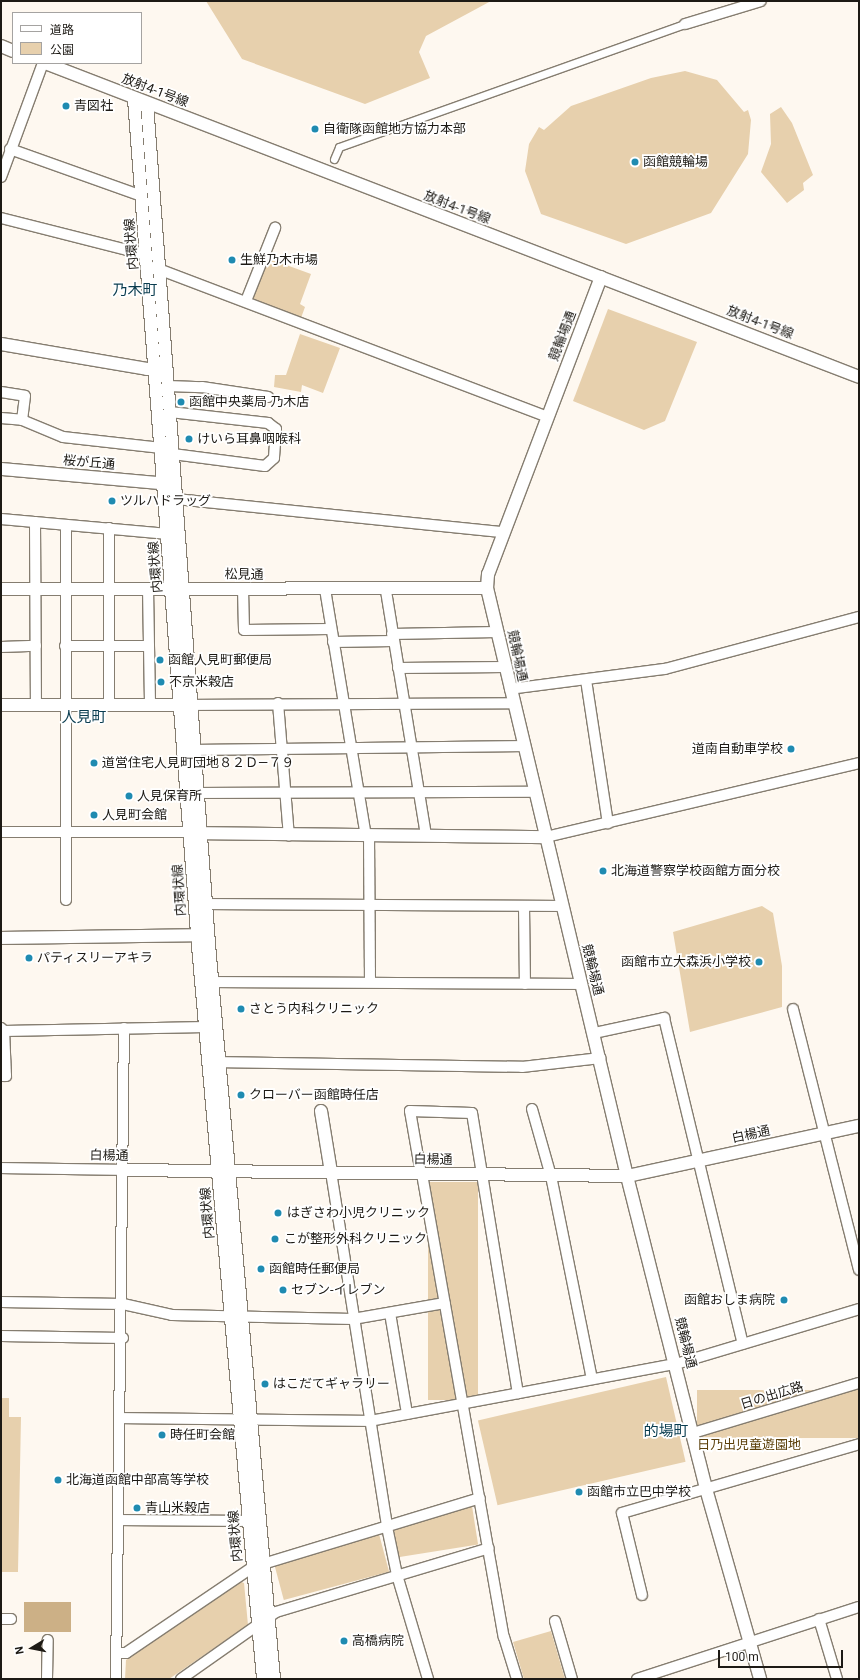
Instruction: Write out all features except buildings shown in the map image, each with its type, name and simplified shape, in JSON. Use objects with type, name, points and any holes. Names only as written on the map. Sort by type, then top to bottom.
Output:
[{"type":"street","points":[[334,159],[338,147],[685,24],[761,1]]},
{"type":"street","points":[[1,46],[12,51]]},
{"type":"street","points":[[1,177],[10,149],[44,64]]},
{"type":"street","name":"放射4-1号線","points":[[47,64],[146,104],[859,376]]},
{"type":"street","name":"内環状線","points":[[134,98],[142,196],[151,263],[161,369],[161,448],[170,484],[176,499],[178,587],[203,935],[206,1028],[215,1062],[231,1171],[237,1316]]},
{"type":"street","name":"内環状線","points":[[146,104],[151,263]]},
{"type":"street","points":[[10,149],[142,196]]},
{"type":"street","points":[[1,218],[151,263],[547,417]]},
{"type":"street","points":[[246,301],[275,228]]},
{"type":"street","name":"競輪場通","points":[[601,277],[503,532],[488,574],[487,588],[522,746],[594,1033],[627,1176],[676,1364],[706,1489],[760,1679]]},
{"type":"street","points":[[1,344],[161,369]]},
{"type":"street","name":"内環状線","points":[[161,369],[168,386],[173,454],[168,534],[178,587]]},
{"type":"street","points":[[168,386],[202,387],[268,397]]},
{"type":"street","points":[[1,392],[25,396],[22,420]]},
{"type":"street","points":[[170,412],[268,423],[276,429],[274,458],[265,466],[173,454]]},
{"type":"street","points":[[1,418],[22,420],[63,437],[161,448]]},
{"type":"street","name":"桜が丘通","points":[[1,469],[170,484]]},
{"type":"street","points":[[176,499],[503,532]]},
{"type":"street","points":[[1,519],[168,534]]},
{"type":"street","points":[[35,522],[36,705]]},
{"type":"street","points":[[66,525],[64,704],[67,832],[66,900]]},
{"type":"street","points":[[108,528],[107,588],[109,704]]},
{"type":"street","name":"松見通","points":[[1,589],[178,587],[386,591],[487,588]]},
{"type":"street","points":[[148,588],[150,704]]},
{"type":"street","points":[[243,589],[244,630],[330,629]]},
{"type":"street","points":[[325,589],[330,629],[367,836],[372,906],[370,982]]},
{"type":"street","points":[[386,591],[392,637],[413,750],[426,836]]},
{"type":"street","points":[[510,690],[688,664],[859,617]]},
{"type":"street","points":[[333,642],[392,637],[497,632]]},
{"type":"street","points":[[1,647],[36,646]]},
{"type":"street","points":[[65,646],[149,646]]},
{"type":"street","points":[[398,668],[505,667]]},
{"type":"street","points":[[586,680],[608,823]]},
{"type":"street","points":[[278,703],[289,836]]},
{"type":"street","points":[[1,705],[513,703]]},
{"type":"street","name":"内環状線","points":[[187,705],[196,750],[199,792],[196,833],[207,904],[203,935],[213,982],[218,1171],[237,1316],[246,1419],[258,1565],[258,1626],[262,1679]]},
{"type":"street","points":[[196,750],[282,748],[413,750],[522,746]]},
{"type":"street","points":[[1,832],[196,833],[289,836],[546,837],[859,763]]},
{"type":"street","points":[[199,792],[534,792]]},
{"type":"street","points":[[207,904],[562,906]]},
{"type":"street","points":[[524,906],[525,984]]},
{"type":"street","points":[[1,938],[203,935]]},
{"type":"street","points":[[213,982],[581,984]]},
{"type":"street","points":[[793,1009],[826,1133],[859,1270]]},
{"type":"street","points":[[594,1033],[664,1018],[743,1344]]},
{"type":"street","points":[[116,1679],[123,1338],[125,1170],[124,1028]]},
{"type":"street","points":[[1,1076],[6,1076],[3,1029],[206,1028]]},
{"type":"street","points":[[215,1062],[522,1067],[600,1058]]},
{"type":"street","points":[[532,1109],[551,1176],[592,1379]]},
{"type":"street","points":[[321,1111],[387,1527],[397,1576],[428,1679]]},
{"type":"street","points":[[517,1679],[504,1637],[410,1111],[472,1113],[518,1393]]},
{"type":"street","name":"白楊通","points":[[1,1168],[627,1176],[859,1126]]},
{"type":"street","points":[[1,1302],[123,1304],[172,1315],[354,1319],[445,1303]]},
{"type":"street","points":[[121,1418],[370,1420],[676,1364],[859,1309]]},
{"type":"street","points":[[390,1313],[408,1414]]},
{"type":"street","points":[[1,1336],[123,1338]]},
{"type":"street","name":"日の出広路","points":[[693,1433],[859,1383]]},
{"type":"street","name":"内環状線","points":[[246,1419],[249,1521],[269,1618],[274,1679]]},
{"type":"street","points":[[642,1595],[621,1515],[859,1444]]},
{"type":"street","points":[[116,1653],[126,1653],[258,1565],[480,1498]]},
{"type":"street","points":[[120,1520],[249,1521]]},
{"type":"street","points":[[181,1679],[276,1612],[489,1548]]},
{"type":"street","points":[[636,1679],[660,1675],[750,1642],[859,1607]]},
{"type":"street","points":[[819,1619],[837,1679]]},
{"type":"street","points":[[555,1621],[572,1679]]},
{"type":"street","points":[[46,1679],[48,1640]]},
{"type":"green space","points":[[206,1],[491,1],[426,36],[419,52],[430,78],[365,104],[242,59]]},
{"type":"green space","name":"函館競輪場","points":[[685,71],[717,80],[744,112],[748,110],[751,120],[748,154],[711,213],[626,244],[541,214],[525,171],[529,144],[539,127],[544,130],[571,106],[651,78]]},
{"type":"green space","points":[[781,107],[792,123],[813,175],[803,183],[804,190],[787,203],[761,172],[771,144],[770,114]]},
{"type":"green space","points":[[267,258],[311,274],[300,304],[305,307],[301,318],[252,300]]},
{"type":"green space","points":[[608,309],[697,342],[665,421],[644,430],[573,401]]},
{"type":"green space","points":[[300,334],[340,348],[323,393],[302,385],[301,392],[274,387],[275,375],[286,375]]},
{"type":"green space","points":[[762,906],[773,913],[782,966],[782,1007],[690,1032],[673,932]]},
{"type":"green space","points":[[428,1182],[478,1182],[478,1400],[428,1400]]},
{"type":"green space","points":[[666,1377],[686,1462],[498,1505],[478,1420]]},
{"type":"green space","points":[[697,1390],[859,1390],[859,1438],[697,1438]]},
{"type":"green space","points":[[1,1398],[9,1398],[9,1417],[21,1417],[18,1572],[1,1572]]},
{"type":"green space","points":[[472,1506],[478,1545],[398,1557],[392,1519]]},
{"type":"green space","points":[[379,1534],[389,1572],[284,1600],[274,1562]]},
{"type":"green space","points":[[239,1581],[244,1583],[248,1625],[169,1679],[125,1679],[126,1660]]},
{"type":"green space","points":[[551,1631],[565,1679],[524,1679],[513,1642]]},
{"type":"shaded area","points":[[24,1602],[71,1602],[71,1632],[24,1632]]},
{"type":"place","name":"青図社","points":[[66,106]]},
{"type":"place","name":"自衛隊函館地方協力本部","points":[[315,129]]},
{"type":"place","name":"函館競輪場","points":[[635,162]]},
{"type":"place","name":"生鮮乃木市場","points":[[232,260]]},
{"type":"place","name":"函館中央薬局 乃木店","points":[[181,402]]},
{"type":"place","name":"けいら耳鼻咽喉科","points":[[189,439]]},
{"type":"place","name":"ツルハドラッグ","points":[[112,501]]},
{"type":"place","name":"函館人見町郵便局","points":[[160,660]]},
{"type":"place","name":"不京米穀店","points":[[161,682]]},
{"type":"place","name":"道南自動車学校","points":[[791,749]]},
{"type":"place","name":"道営住宅人見町団地８２Ｄ―７９","points":[[94,763]]},
{"type":"place","name":"人見保育所","points":[[129,796]]},
{"type":"place","name":"人見町会館","points":[[94,815]]},
{"type":"place","name":"北海道警察学校函館方面分校","points":[[603,871]]},
{"type":"place","name":"パティスリーアキラ","points":[[29,958]]},
{"type":"place","name":"函館市立大森浜小学校","points":[[759,962]]},
{"type":"place","name":"さとう内科クリニック","points":[[241,1009]]},
{"type":"place","name":"クローバー函館時任店","points":[[241,1095]]},
{"type":"place","name":"はぎさわ小児クリニック","points":[[278,1213]]},
{"type":"place","name":"こが整形外科クリニック","points":[[275,1239]]},
{"type":"place","name":"函館時任郵便局","points":[[261,1269]]},
{"type":"place","name":"セブン-イレブン","points":[[283,1290]]},
{"type":"place","name":"函館おしま病院","points":[[784,1300]]},
{"type":"place","name":"はこだてギャラリー","points":[[265,1384]]},
{"type":"place","name":"時任町会館","points":[[162,1435]]},
{"type":"place","name":"北海道函館中部高等学校","points":[[58,1480]]},
{"type":"place","name":"函館市立巴中学校","points":[[579,1492]]},
{"type":"place","name":"青山米穀店","points":[[137,1508]]},
{"type":"place","name":"高橋病院","points":[[344,1641]]},
{"type":"district","name":"乃木町","points":[[135,291]]},
{"type":"district","name":"人見町","points":[[84,718]]},
{"type":"district","name":"的場町","points":[[666,1432]]},
{"type":"park label","name":"日乃出児童遊園地","points":[[749,1445]]}]
